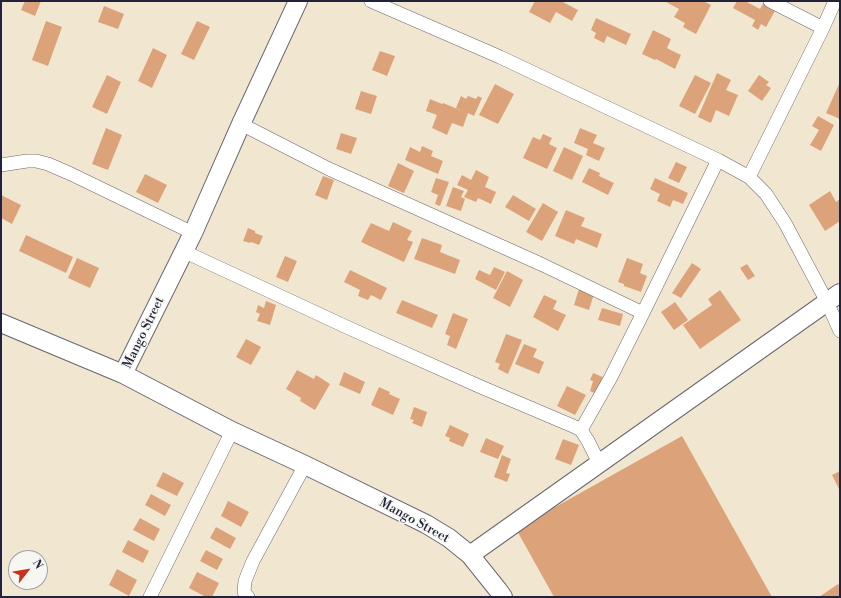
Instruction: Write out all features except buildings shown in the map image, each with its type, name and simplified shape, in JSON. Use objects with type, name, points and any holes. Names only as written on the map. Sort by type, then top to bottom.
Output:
[{"type":"main road","name":"Mango Street","points":[[298,1],[241,124],[193,233],[124,374],[232,431],[426,524],[449,538],[470,556],[503,597]]},
{"type":"main road","points":[[470,556],[833,297]]},
{"type":"main road","points":[[1,323],[124,374]]},
{"type":"street","points":[[371,1],[500,57],[718,160],[749,177],[766,194],[833,297],[840,331]]},
{"type":"street","points":[[770,1],[823,28]]},
{"type":"street","points":[[749,177],[835,1]]},
{"type":"street","points":[[241,124],[329,169],[643,313]]},
{"type":"street","points":[[581,430],[611,378],[718,160]]},
{"type":"street","points":[[1,165],[36,161],[48,164],[193,233]]},
{"type":"street","points":[[183,251],[351,329],[581,430],[599,463]]},
{"type":"street","points":[[150,597],[232,431]]},
{"type":"street","points":[[248,597],[244,592],[245,581],[253,561],[305,465]]}]
